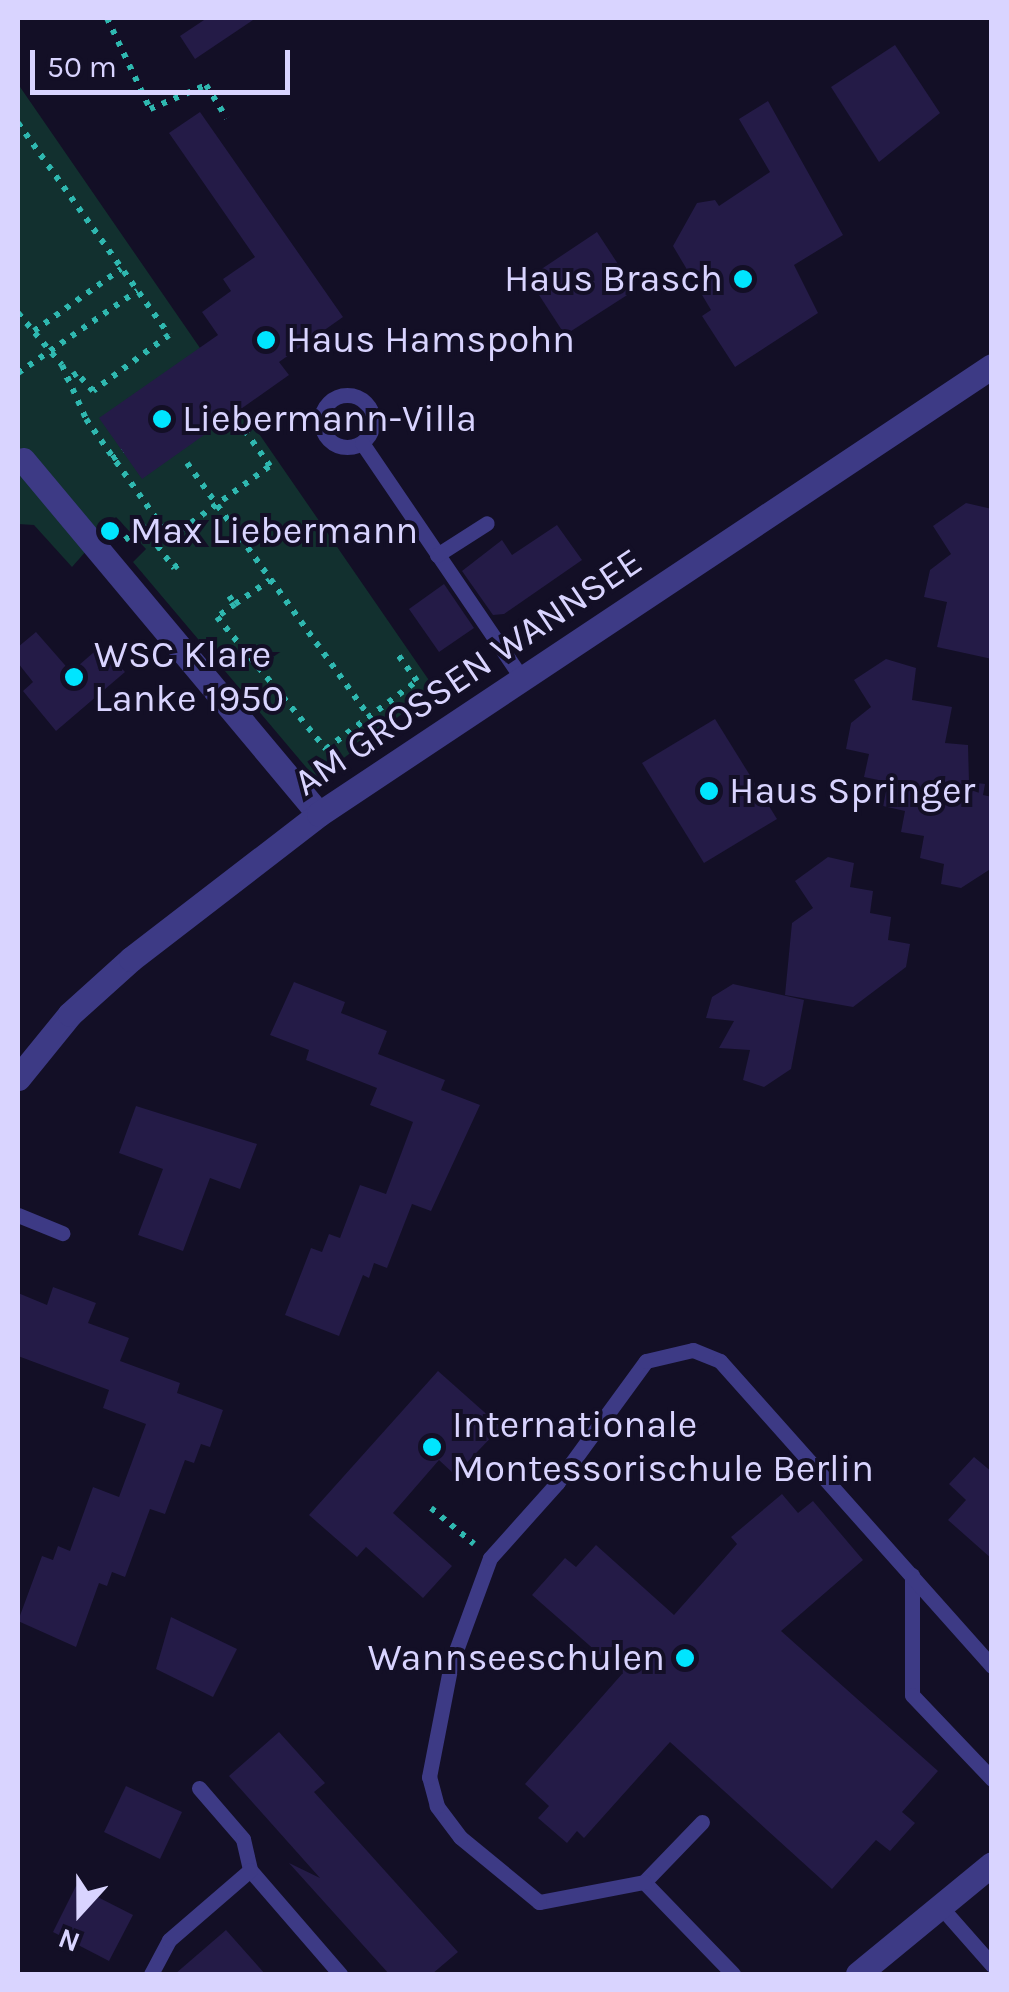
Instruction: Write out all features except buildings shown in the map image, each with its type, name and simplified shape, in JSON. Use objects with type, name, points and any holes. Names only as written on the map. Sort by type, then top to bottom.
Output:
[{"type":"street","name":"AM GROSSEN WANNSEE","points":[[18,1078],[70,1014],[131,959],[319,814],[992,366]]},
{"type":"street","points":[[23,460],[319,814]]},
{"type":"street","points":[[858,1974],[992,1864]]},
{"type":"lane","points":[[362,443],[523,680]]},
{"type":"lane","points":[[437,554],[486,523]]},
{"type":"lane","points":[[18,1215],[62,1233]]},
{"type":"lane","points":[[702,1822],[644,1882],[539,1902],[460,1837],[437,1806],[432,1748],[451,1664],[490,1558],[557,1483],[646,1361],[694,1350],[720,1361],[751,1389],[992,1666]]},
{"type":"lane","points":[[912,1574],[912,1695],[992,1779]]},
{"type":"lane","points":[[199,1788],[243,1839],[250,1870],[340,1974]]},
{"type":"lane","points":[[151,1974],[169,1940],[250,1870]]},
{"type":"lane","points":[[644,1882],[733,1974]]},
{"type":"lane","points":[[940,1906],[992,1965]]},
{"type":"path","points":[[107,18],[150,108],[206,85],[227,118]]},
{"type":"path","points":[[18,122],[169,335],[93,391],[77,372],[65,381]]},
{"type":"path","points":[[34,332],[121,269]]},
{"type":"path","points":[[18,372],[137,291]]},
{"type":"path","points":[[18,313],[50,349],[112,459],[170,538],[270,466],[241,425]]},
{"type":"path","points":[[112,459],[123,452]]},
{"type":"path","points":[[187,464],[369,716]]},
{"type":"path","points":[[106,559],[142,525],[174,568],[182,562]]},
{"type":"path","points":[[270,580],[232,600],[216,618],[326,749],[417,681],[398,655]]},
{"type":"path","points":[[431,1508],[490,1558]]},
{"type":"green space","points":[[18,84],[435,689],[316,779],[133,562],[146,549],[116,517],[72,567],[34,525],[18,524]]},
{"type":"place","name":"Haus Brasch","points":[[743,279]]},
{"type":"place","name":"Haus Hamspohn","points":[[266,340]]},
{"type":"place","name":"Liebermann-Villa","points":[[162,419]]},
{"type":"place","name":"Max Liebermann","points":[[110,531]]},
{"type":"place","name":"WSC Klare Lanke 1950","points":[[74,677]]},
{"type":"place","name":"Haus Springer","points":[[709,791]]},
{"type":"place","name":"Internationale Montessorischule Berlin","points":[[432,1447]]},
{"type":"place","name":"Wannseeschulen","points":[[685,1658]]}]
